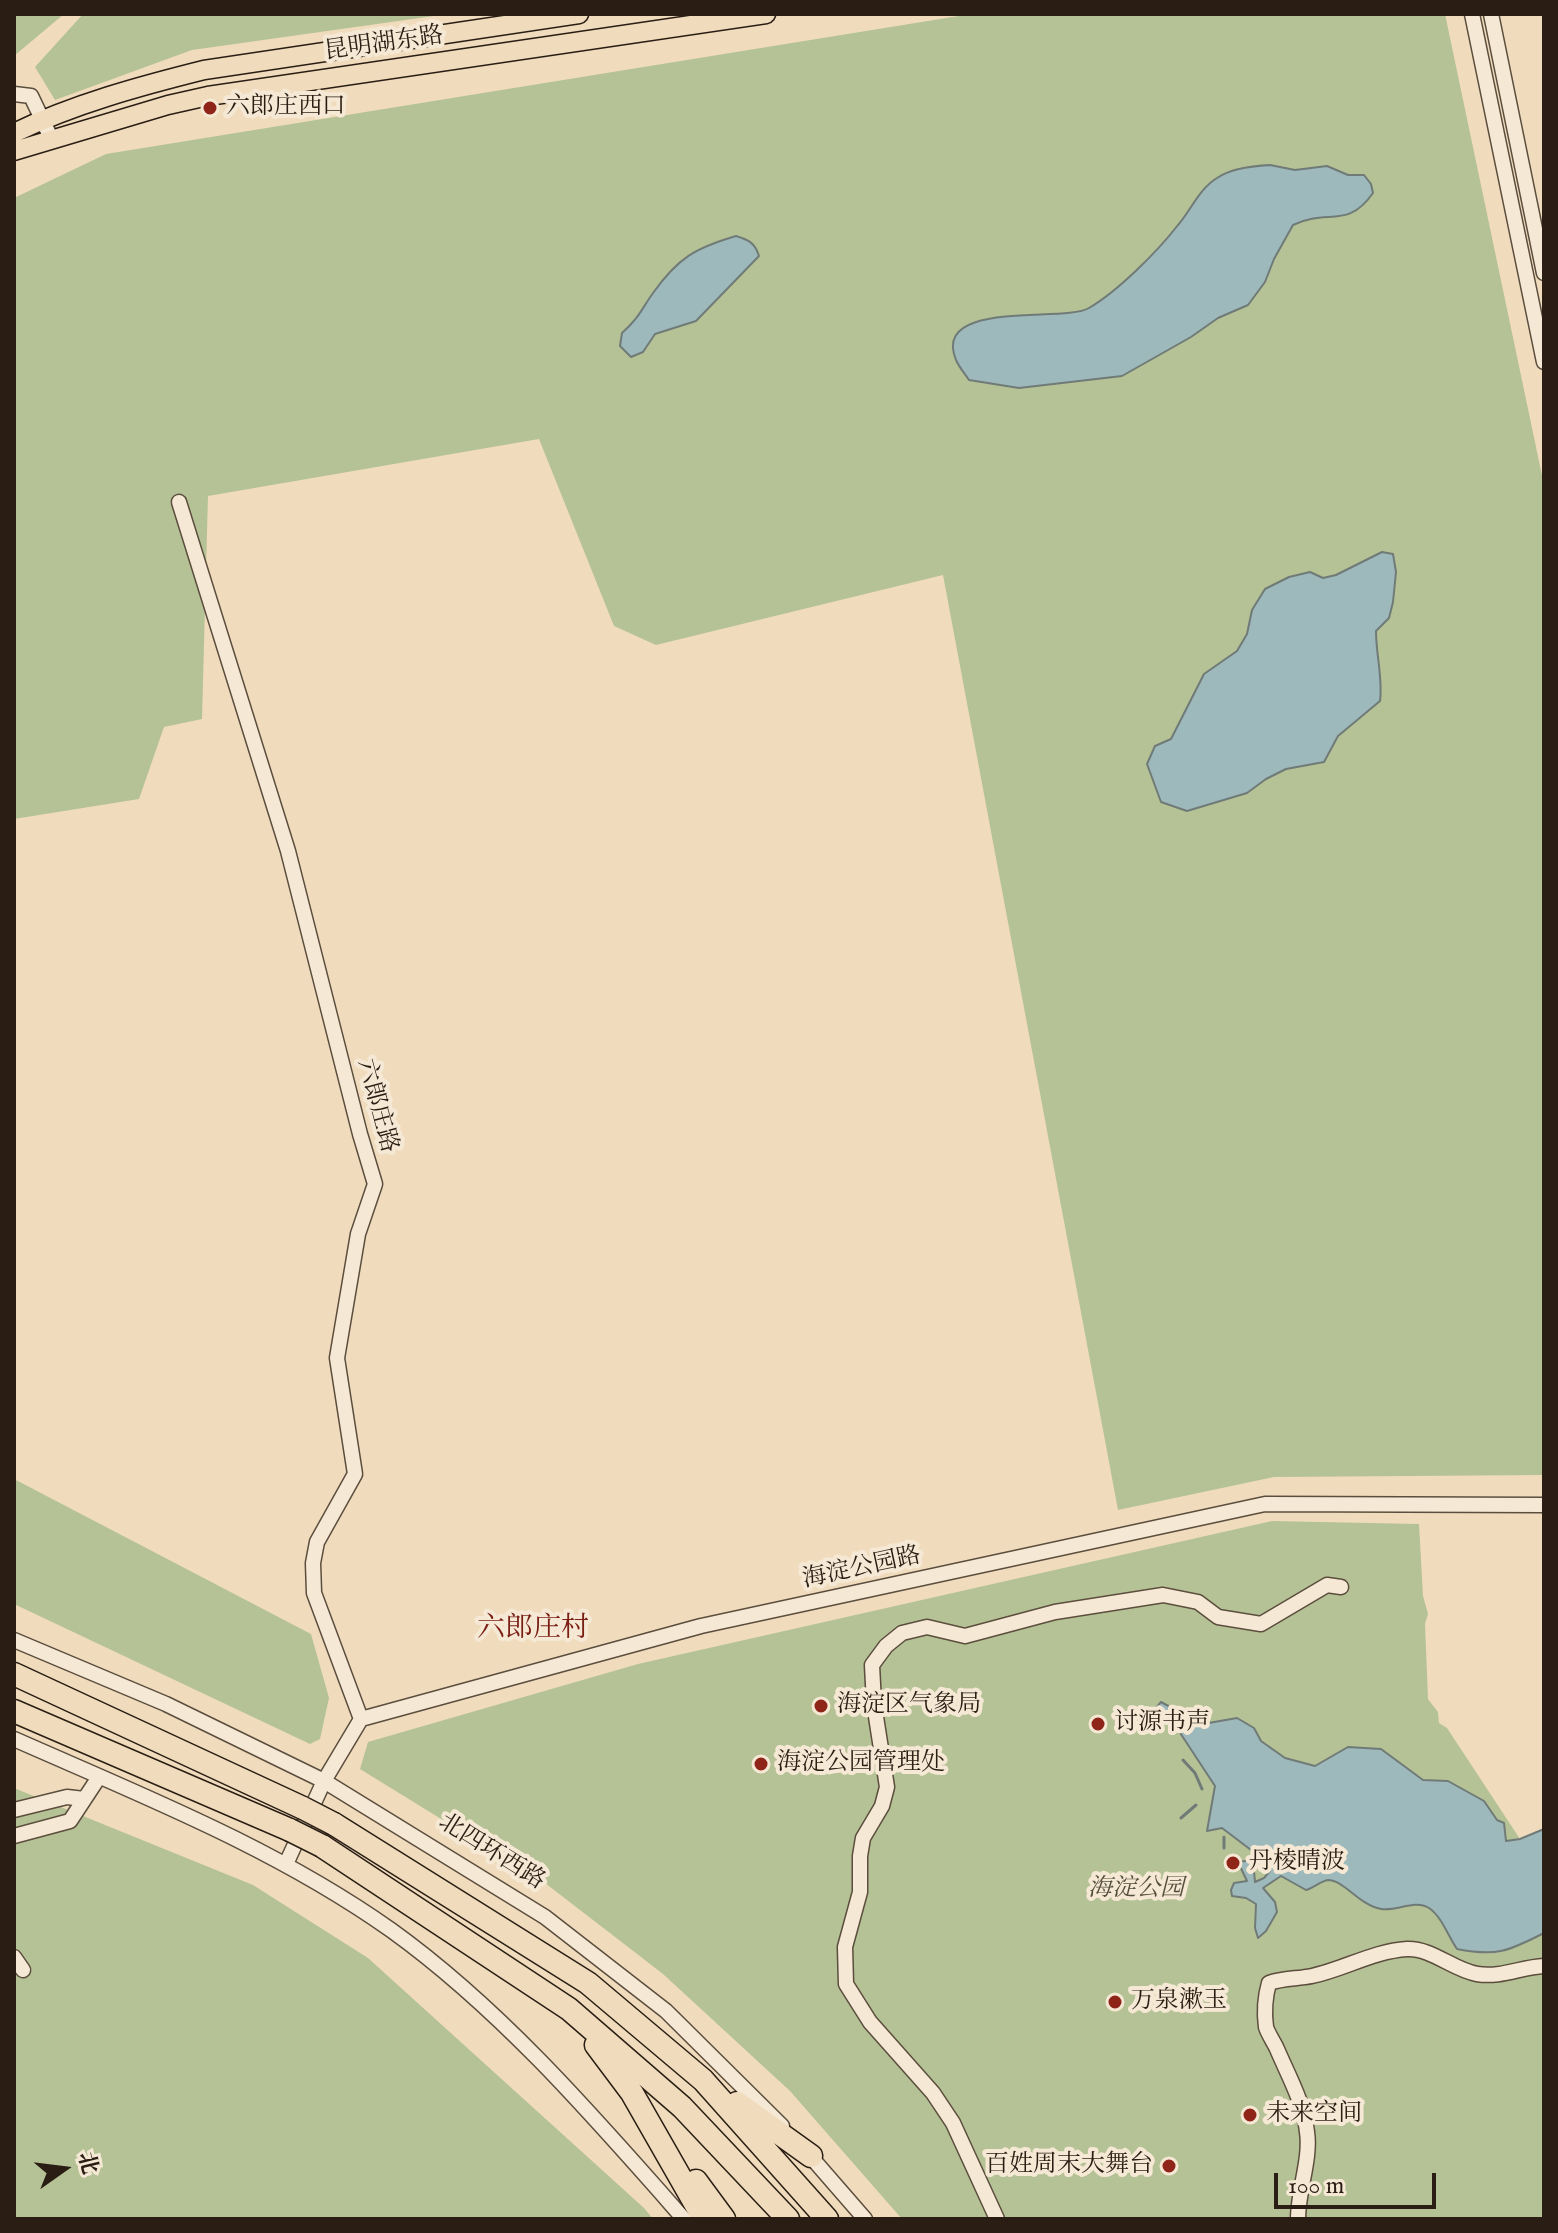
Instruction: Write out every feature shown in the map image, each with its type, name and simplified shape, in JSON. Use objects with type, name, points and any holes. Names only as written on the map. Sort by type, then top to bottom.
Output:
[{"type":"highway","points":[[14,1674],[334,1824],[588,1983],[703,2080],[811,2156]]},
{"type":"highway","points":[[14,1711],[322,1846],[569,2009],[682,2107],[788,2219]]},
{"type":"highway","points":[[569,2009],[724,2219]]},
{"type":"highway","points":[[703,2080],[827,2219]]},
{"type":"highway","points":[[632,2093],[704,2219]]},
{"type":"main road","name":"昆明湖东路","points":[[14,133],[43,119],[204,70],[579,14]]},
{"type":"main road","name":"昆明湖东路","points":[[14,151],[51,138],[208,96],[766,14]]},
{"type":"street","points":[[1472,14],[1544,362]]},
{"type":"street","points":[[1491,14],[1544,273]]},
{"type":"street","points":[[14,94],[31,96],[51,138]]},
{"type":"street","name":"六郎庄路","points":[[179,502],[288,851],[375,1184],[358,1234],[337,1358],[355,1474],[317,1542],[313,1563],[314,1593],[361,1719]]},
{"type":"street","name":"海淀公园路","points":[[361,1719],[701,1626],[1265,1504],[1544,1505]]},
{"type":"street","points":[[997,2219],[953,2123],[933,2093],[870,2022],[846,1984],[845,1947],[860,1892],[863,1838],[882,1806],[887,1787],[874,1704],[872,1665],[886,1646],[902,1633],[927,1627],[965,1636],[1055,1612],[1163,1595],[1198,1602],[1218,1617],[1261,1624],[1327,1585],[1341,1587]]},
{"type":"street","name":"北四环西路","points":[[14,1640],[166,1704],[324,1781],[545,1917],[666,2011],[755,2097],[865,2219]]},
{"type":"street","points":[[286,1864],[324,1781],[361,1719]]},
{"type":"street","points":[[14,1739],[213,1827],[286,1864],[392,1931],[477,2000],[579,2100],[684,2219]]},
{"type":"street","points":[[14,1836],[70,1821],[99,1777]]},
{"type":"street","points":[[14,1810],[67,1797],[84,1799]]},
{"type":"street","points":[[1298,2219],[1307,2132],[1293,2085],[1267,2030],[1265,1997],[1269,1983],[1284,1978],[1312,1976],[1345,1964],[1409,1949],[1427,1953],[1476,1974],[1515,1973],[1544,1966]]},
{"type":"street","points":[[14,1957],[23,1970]]},
{"type":"green space","points":[[14,14],[64,14],[14,56]]},
{"type":"green space","points":[[83,14],[448,14],[192,50],[55,100],[35,67]]},
{"type":"green space","points":[[971,14],[1445,14],[1544,485],[1544,1475],[1274,1477],[1118,1510],[943,575],[656,645],[614,626],[539,439],[208,496],[202,719],[164,727],[139,799],[14,819],[14,198],[106,154]]},
{"type":"green space","points":[[14,1479],[311,1634],[329,1698],[320,1739],[310,1744],[14,1604]]},
{"type":"green space","name":"海淀公园","points":[[1272,1521],[1419,1524],[1423,1596],[1428,1614],[1425,1624],[1428,1699],[1438,1712],[1439,1723],[1447,1728],[1520,1839],[1544,1829],[1544,2219],[902,2219],[790,2091],[663,1974],[545,1883],[360,1769],[368,1742],[638,1664]]},
{"type":"green space","points":[[14,1788],[253,1885],[368,1958],[653,2219],[14,2219]]},
{"type":"water","points":[[1270,165],[1295,170],[1327,166],[1348,175],[1364,175],[1373,193],[1364,204],[1345,215],[1305,220],[1293,225],[1265,282],[1248,305],[1218,318],[1122,376],[1019,388],[969,380],[960,368],[954,341],[963,328],[1004,317],[1075,312],[1089,308],[1148,259],[1211,183],[1235,170]]},
{"type":"water","points":[[736,236],[751,243],[759,256],[696,321],[655,334],[643,352],[631,357],[620,346],[622,333],[662,281],[688,256]]},
{"type":"water","points":[[1382,552],[1393,554],[1396,572],[1389,618],[1376,631],[1380,701],[1338,736],[1324,762],[1286,769],[1247,793],[1187,811],[1161,802],[1147,764],[1155,746],[1171,739],[1204,674],[1237,651],[1247,634],[1252,610],[1265,589],[1289,577],[1310,572],[1323,578],[1336,575]]},
{"type":"water","points":[[1161,1702],[1172,1708],[1186,1724],[1237,1718],[1254,1728],[1261,1741],[1285,1758],[1315,1766],[1348,1747],[1381,1749],[1423,1780],[1448,1781],[1484,1801],[1497,1820],[1504,1823],[1506,1841],[1544,1829],[1544,1933],[1502,1951],[1457,1949],[1438,1916],[1429,1908],[1411,1905],[1381,1909],[1366,1903],[1334,1881],[1328,1880],[1306,1890],[1281,1876],[1263,1888],[1275,1902],[1277,1912],[1258,1938],[1255,1928],[1256,1904],[1246,1898],[1232,1896],[1231,1890],[1234,1883],[1247,1881],[1238,1862],[1253,1860],[1255,1882],[1270,1871],[1255,1853],[1222,1828],[1207,1831],[1215,1786],[1171,1719],[1156,1708]]},
{"type":"waterway","points":[[1183,1760],[1195,1773],[1202,1789]]},
{"type":"waterway","points":[[1181,1818],[1196,1805]]},
{"type":"waterway","points":[[1224,1837],[1224,1848]]},
{"type":"place","name":"六郎庄西口","points":[[210,108]]},
{"type":"place","name":"海淀区气象局","points":[[821,1706]]},
{"type":"place","name":"讨源书声","points":[[1098,1724]]},
{"type":"place","name":"海淀公园管理处","points":[[761,1764]]},
{"type":"place","name":"丹棱晴波","points":[[1233,1863]]},
{"type":"place","name":"万泉漱玉","points":[[1115,2002]]},
{"type":"place","name":"未来空间","points":[[1250,2115]]},
{"type":"place","name":"百姓周末大舞台","points":[[1169,2166]]},
{"type":"district","name":"六郎庄村","points":[[533,1630]]}]
